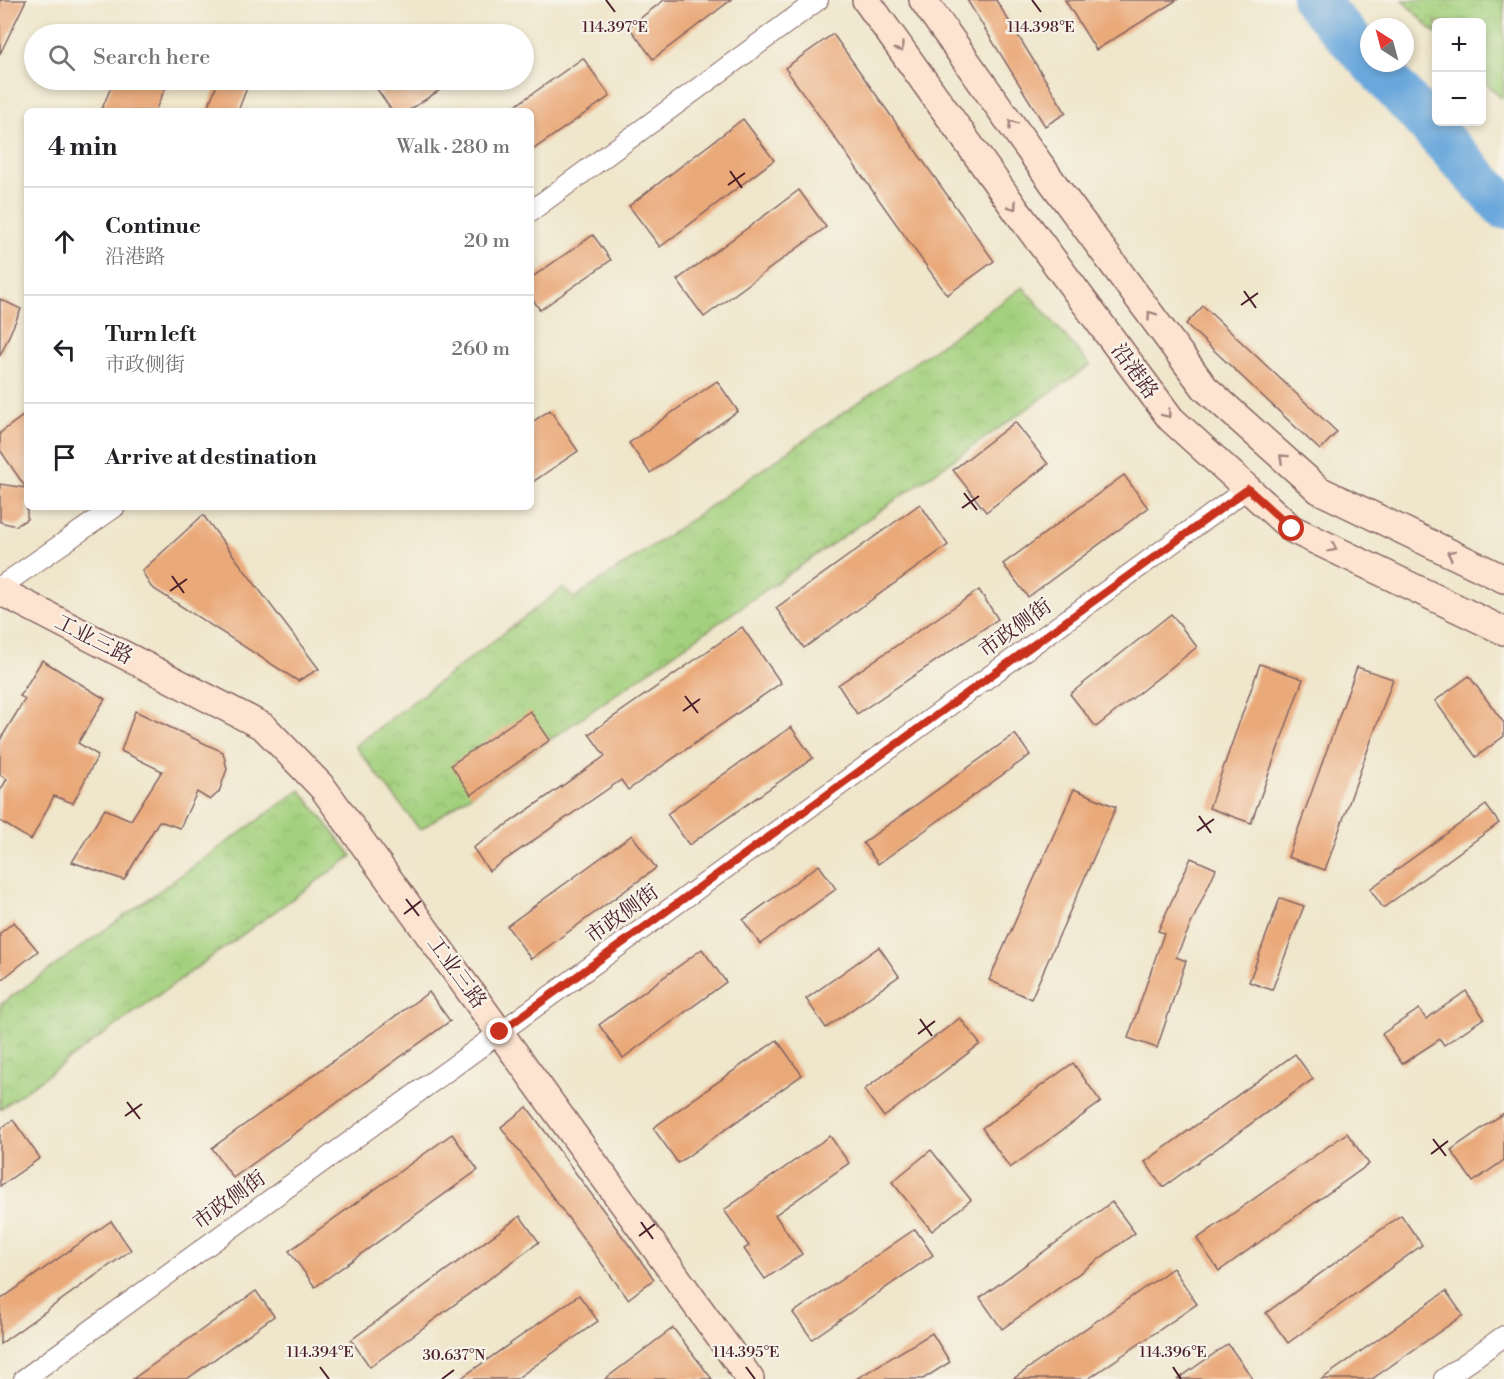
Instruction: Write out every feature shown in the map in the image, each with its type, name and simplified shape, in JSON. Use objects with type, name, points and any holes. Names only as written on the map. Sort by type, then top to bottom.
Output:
[{"type":"main road","name":"沿港路","points":[[866,0],[1016,210],[1171,419],[1292,529],[1504,631]]},
{"type":"main road","points":[[923,0],[1053,183],[1205,388],[1319,490],[1504,579]]},
{"type":"main road","name":"工业三路","points":[[0,589],[264,727],[323,788],[750,1379]]},
{"type":"street","points":[[534,209],[818,0]]},
{"type":"street","name":"市政侧街","points":[[24,1379],[1248,489]]},
{"type":"street","points":[[0,589],[111,510]]},
{"type":"street","points":[[1444,1379],[1504,1336]]},
{"type":"green space","points":[[1402,0],[1504,0],[1504,96],[1501,98],[1486,83],[1486,18],[1432,18],[1432,30]]},
{"type":"green space","points":[[1023,287],[1090,365],[420,830],[355,746],[563,588],[574,598],[663,539]]},
{"type":"green space","points":[[300,790],[352,856],[0,1109],[0,1005]]},
{"type":"building","points":[[0,0],[26,0],[0,54]]},
{"type":"building","points":[[664,0],[731,0],[653,59],[629,27]]},
{"type":"building","points":[[967,0],[996,0],[1066,113],[1045,126]]},
{"type":"building","points":[[1065,0],[1177,0],[1096,50]]},
{"type":"building","points":[[833,34],[994,261],[947,295],[785,68]]},
{"type":"building","points":[[583,58],[610,96],[534,149],[534,108],[512,108]]},
{"type":"building","points":[[110,90],[164,90],[156,108],[102,108]]},
{"type":"building","points":[[215,90],[246,90],[239,108],[207,108]]},
{"type":"building","points":[[378,90],[440,90],[413,108],[390,108]]},
{"type":"building","points":[[743,119],[774,160],[660,247],[629,206]]},
{"type":"building","points":[[799,190],[826,227],[704,317],[677,280]]},
{"type":"building","points":[[593,235],[611,260],[540,310],[534,301],[534,276]]},
{"type":"building","points":[[0,299],[21,309],[0,356]]},
{"type":"building","points":[[1203,306],[1337,432],[1320,450],[1186,324]]},
{"type":"building","points":[[717,381],[738,411],[650,473],[629,443]]},
{"type":"building","points":[[550,410],[578,451],[534,481],[534,421]]},
{"type":"building","points":[[24,415],[24,485],[0,450],[0,433]]},
{"type":"building","points":[[1015,422],[1048,464],[986,512],[953,470]]},
{"type":"building","points":[[1124,475],[1148,508],[1028,597],[1003,564]]},
{"type":"building","points":[[0,484],[24,488],[24,510],[27,510],[27,519],[16,526],[0,522]]},
{"type":"building","points":[[920,504],[948,545],[804,648],[776,608]]},
{"type":"building","points":[[203,515],[319,669],[298,681],[151,587],[142,571]]},
{"type":"building","points":[[979,590],[998,619],[857,714],[838,685]]},
{"type":"building","points":[[1171,614],[1197,647],[1096,727],[1070,694]]},
{"type":"building","points":[[742,627],[781,683],[628,790],[621,780],[489,871],[473,848],[605,756],[589,734]]},
{"type":"building","points":[[42,660],[105,699],[78,743],[98,755],[73,803],[54,796],[31,840],[0,821],[0,791],[7,779],[0,775],[0,740],[25,699],[20,696]]},
{"type":"building","points":[[1260,664],[1303,679],[1251,823],[1209,808]]},
{"type":"building","points":[[1357,667],[1393,679],[1325,870],[1288,857]]},
{"type":"building","points":[[1469,676],[1504,723],[1504,736],[1476,757],[1435,701]]},
{"type":"building","points":[[135,711],[223,752],[227,769],[219,792],[210,800],[197,792],[180,828],[159,821],[124,880],[72,862],[105,809],[131,820],[162,771],[121,751]]},
{"type":"building","points":[[530,711],[550,740],[471,795],[451,765]]},
{"type":"building","points":[[791,727],[813,758],[689,845],[667,814]]},
{"type":"building","points":[[1015,734],[1030,755],[878,864],[863,843]]},
{"type":"building","points":[[1074,789],[1116,807],[1031,999],[989,980]]},
{"type":"building","points":[[1486,805],[1499,823],[1383,908],[1370,889]]},
{"type":"building","points":[[632,835],[656,868],[531,959],[507,926]]},
{"type":"building","points":[[1191,858],[1216,869],[1176,957],[1186,961],[1157,1048],[1128,1038],[1164,933],[1158,931]]},
{"type":"building","points":[[819,865],[836,889],[760,944],[743,920]]},
{"type":"building","points":[[1280,898],[1304,906],[1272,990],[1249,982]]},
{"type":"building","points":[[14,922],[38,951],[0,981],[0,933]]},
{"type":"building","points":[[879,947],[899,976],[826,1028],[806,999]]},
{"type":"building","points":[[702,949],[726,982],[623,1058],[599,1025]]},
{"type":"building","points":[[1466,991],[1484,1018],[1444,1045],[1440,1039],[1402,1064],[1382,1034],[1419,1009],[1426,1019]]},
{"type":"building","points":[[429,992],[450,1021],[233,1178],[212,1148]]},
{"type":"building","points":[[960,1018],[980,1044],[884,1117],[864,1090]]},
{"type":"building","points":[[777,1040],[802,1075],[678,1163],[653,1128]]},
{"type":"building","points":[[1295,1054],[1313,1079],[1163,1187],[1145,1162]]},
{"type":"building","points":[[1073,1063],[1101,1102],[1010,1168],[982,1128]]},
{"type":"building","points":[[527,1107],[654,1279],[628,1299],[501,1127]]},
{"type":"building","points":[[1504,1113],[1504,1160],[1473,1182],[1451,1150]]},
{"type":"building","points":[[13,1120],[40,1158],[0,1186],[0,1129]]},
{"type":"building","points":[[1347,1133],[1369,1164],[1219,1271],[1197,1239]]},
{"type":"building","points":[[452,1134],[478,1170],[315,1287],[289,1251]]},
{"type":"building","points":[[830,1136],[849,1163],[775,1215],[802,1254],[765,1279],[744,1249],[749,1246],[724,1210]]},
{"type":"building","points":[[931,1150],[971,1200],[932,1231],[892,1182]]},
{"type":"building","points":[[1112,1202],[1135,1233],[1002,1329],[980,1298]]},
{"type":"building","points":[[1401,1215],[1422,1245],[1288,1343],[1266,1313]]},
{"type":"building","points":[[520,1216],[539,1242],[370,1367],[351,1340]]},
{"type":"building","points":[[111,1221],[131,1250],[0,1344],[0,1300]]},
{"type":"building","points":[[915,1229],[933,1255],[812,1339],[793,1313]]},
{"type":"building","points":[[1173,1268],[1197,1304],[1088,1379],[1013,1379]]},
{"type":"building","points":[[256,1291],[274,1316],[187,1379],[133,1379]]},
{"type":"building","points":[[1446,1291],[1463,1315],[1372,1379],[1322,1379]]},
{"type":"building","points":[[579,1295],[598,1321],[516,1379],[460,1379]]},
{"type":"building","points":[[673,1328],[712,1379],[605,1379]]},
{"type":"building","points":[[932,1333],[950,1362],[923,1379],[856,1379]]},
{"type":"building","points":[[1228,1344],[1253,1379],[1178,1379]]},
{"type":"waterway","points":[[1314,0],[1360,50]]},
{"type":"waterway","points":[[1380,72],[1504,207]]},
{"type":"route","points":[[500,1032],[1248,489],[1292,529]]}]
